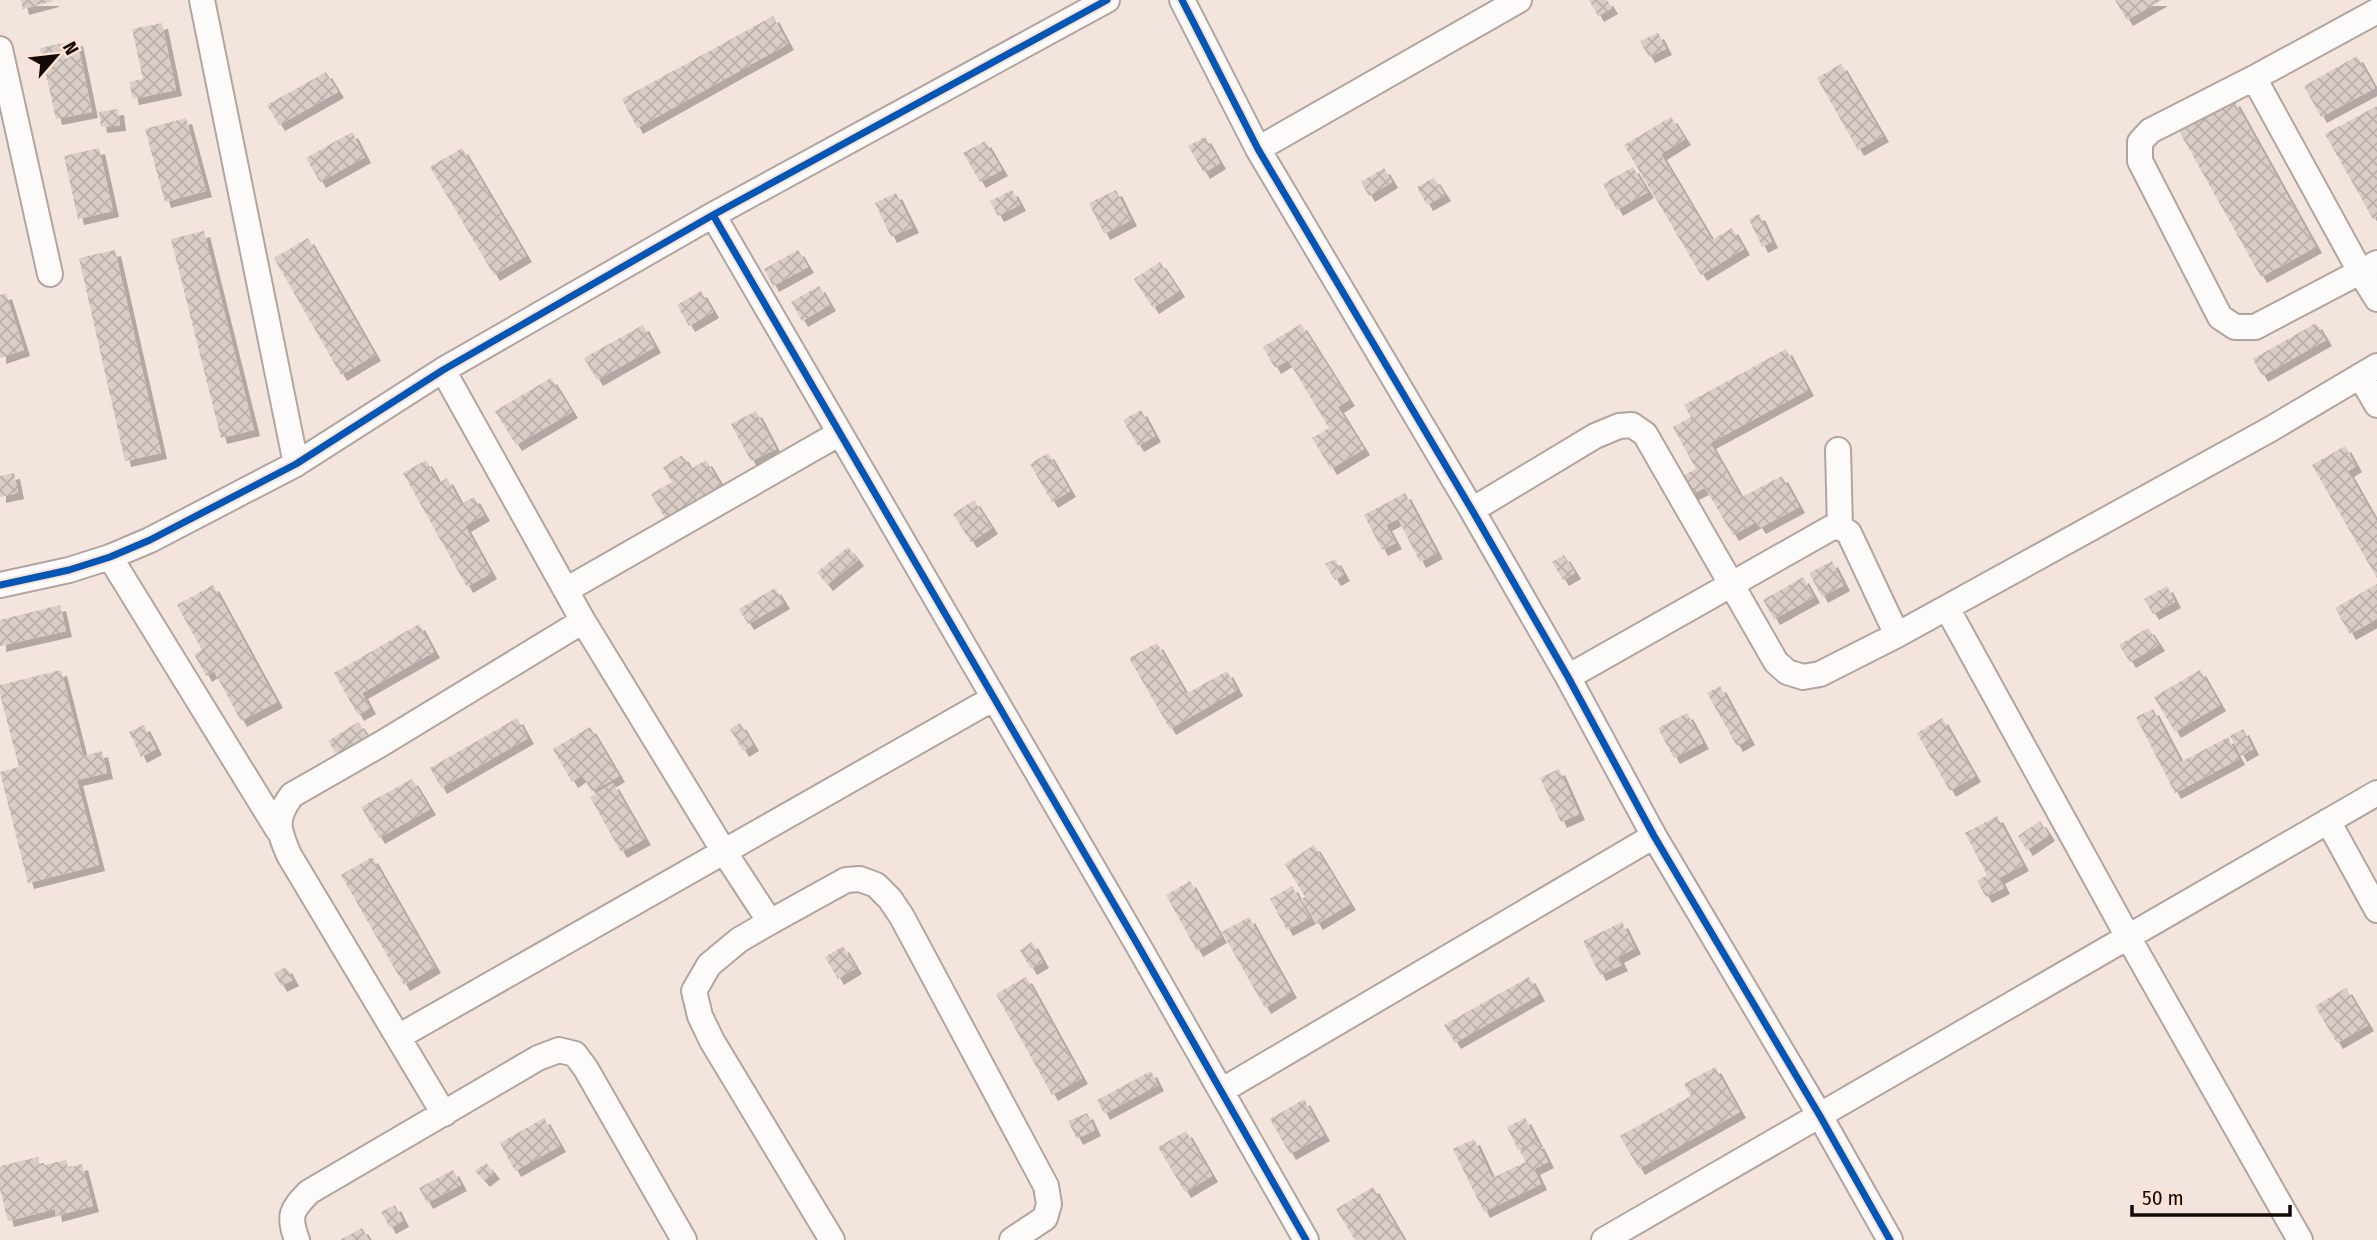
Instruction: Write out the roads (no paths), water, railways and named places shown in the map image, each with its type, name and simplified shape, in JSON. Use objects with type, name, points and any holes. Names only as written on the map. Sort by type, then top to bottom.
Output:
[{"type":"street","points":[[202,0],[296,464]]},
{"type":"street","points":[[0,585],[69,570],[110,557],[150,540],[296,464],[443,370],[713,215],[1107,0]]},
{"type":"street","points":[[1182,0],[1258,149],[1472,510],[1568,677],[1654,836],[1820,1116],[1890,1240]]},
{"type":"street","points":[[1258,149],[1514,1]]},
{"type":"street","points":[[2369,268],[2255,327],[2235,327],[2220,317],[2140,162],[2140,142],[2150,131],[2254,78],[2377,10]]},
{"type":"street","points":[[0,49],[50,274]]},
{"type":"street","points":[[2254,78],[2369,268],[2377,299]]},
{"type":"street","points":[[713,215],[1306,1240]]},
{"type":"street","points":[[443,370],[583,621],[770,922]]},
{"type":"street","points":[[1472,510],[1595,436],[1619,426],[1632,425],[1645,434],[1776,662],[1787,671],[1803,677],[1820,674],[1947,608],[2269,430],[2369,371],[2377,405]]},
{"type":"street","points":[[566,590],[840,433]]},
{"type":"street","points":[[1838,450],[1840,527]]},
{"type":"street","points":[[1568,677],[1831,528],[1840,527],[1849,533],[1897,635]]},
{"type":"street","points":[[110,557],[278,830],[289,855],[444,1114]]},
{"type":"street","points":[[1947,608],[2127,935],[2300,1240]]},
{"type":"street","points":[[278,830],[282,808],[292,795],[583,621]]},
{"type":"street","points":[[398,1037],[994,698]]},
{"type":"street","points":[[1604,1240],[2127,935],[2377,793]]},
{"type":"street","points":[[2328,821],[2377,910]]},
{"type":"street","points":[[1220,1091],[1654,836]]},
{"type":"street","points":[[832,1240],[712,1041],[694,990],[709,964],[739,940],[846,880],[860,879],[876,885],[902,917],[1046,1186],[1049,1204],[1045,1218],[1012,1240]]},
{"type":"street","points":[[297,1240],[291,1222],[297,1204],[309,1192],[538,1058],[559,1050],[575,1054],[586,1069],[684,1240]]}]
